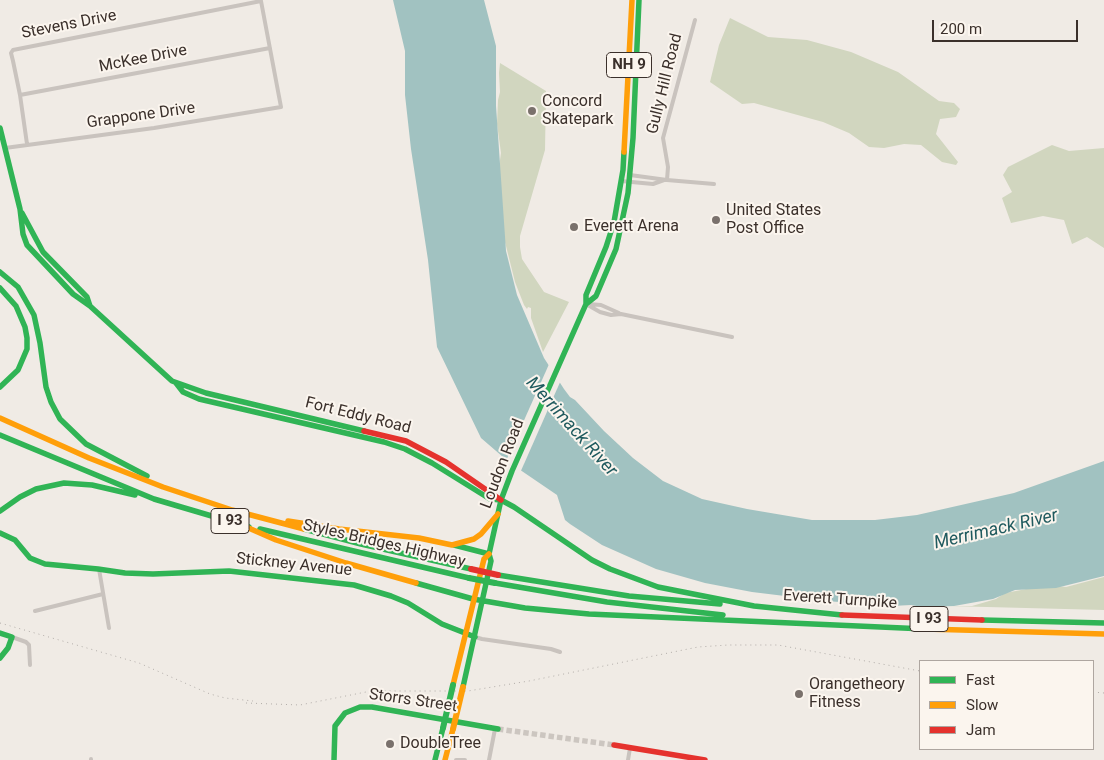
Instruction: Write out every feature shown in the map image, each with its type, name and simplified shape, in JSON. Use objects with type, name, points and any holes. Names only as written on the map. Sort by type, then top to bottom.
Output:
[{"type":"main road","name":"Loudon Road","points":[[586,304],[596,296],[616,248],[622,226],[629,182],[625,177],[632,0]]},
{"type":"main road","name":"Loudon Road","points":[[445,760],[475,637],[491,561],[489,554],[501,500],[586,304],[586,295],[614,222],[625,177],[639,0]]},
{"type":"main road","name":"Fort Eddy Road","points":[[0,128],[27,246],[73,294],[90,306],[161,372],[176,383],[260,406],[406,441],[446,462],[584,555],[610,569],[658,587],[754,606]]},
{"type":"main road","points":[[0,272],[18,287],[34,315],[46,387],[60,419],[86,444],[143,474],[163,487]]},
{"type":"main road","points":[[0,288],[16,306],[23,321],[27,338],[25,355],[18,370],[0,387]]},
{"type":"main road","name":"Styles Bridges Highway","points":[[0,418],[90,458],[163,487],[232,510],[361,544],[498,575],[629,596],[754,606]]},
{"type":"main road","name":"Styles Bridges Highway","points":[[0,435],[154,499],[244,526],[496,583],[607,602],[777,622]]},
{"type":"main road","points":[[0,511],[20,496],[36,489],[64,483],[92,484],[154,499]]},
{"type":"main road","points":[[232,510],[339,529],[419,538],[489,554]]},
{"type":"main road","points":[[452,545],[474,539],[481,534],[498,514]]},
{"type":"main road","points":[[244,526],[276,540],[346,563],[482,601],[589,614],[777,622]]},
{"type":"main road","name":"Stickney Avenue","points":[[0,533],[15,540],[30,558],[46,564],[125,573],[153,574],[229,571],[354,585],[391,596],[442,624],[475,637]]},
{"type":"main road","name":"Loudon Road","points":[[435,760],[473,599],[484,559],[489,554]]},
{"type":"main road","name":"Everett Turnpike","points":[[754,606],[874,618],[1104,623]]},
{"type":"main road","name":"Everett Turnpike","points":[[777,622],[915,629],[1104,634]]},
{"type":"main road","points":[[0,633],[12,638],[8,648],[0,658]]},
{"type":"main road","name":"Storrs Street","points":[[334,760],[336,726],[345,713],[360,707],[372,707],[496,729]]},
{"type":"main road","points":[[614,745],[705,760]]},
{"type":"street","name":"Stevens Drive","points":[[20,95],[12,61],[13,50],[261,1],[281,106]]},
{"type":"street","name":"Gully Hill Road","points":[[665,180],[668,167],[663,138],[695,20]]},
{"type":"street","name":"McKee Drive","points":[[20,95],[270,48]]},
{"type":"street","points":[[20,95],[27,144]]},
{"type":"street","name":"Grappone Drive","points":[[5,148],[154,128],[281,106]]},
{"type":"street","points":[[625,177],[714,184]]},
{"type":"street","points":[[629,182],[652,184],[665,180]]},
{"type":"street","points":[[586,304],[611,315],[621,314],[732,337]]},
{"type":"street","points":[[98,569],[109,628]]},
{"type":"street","points":[[34,611],[103,594]]},
{"type":"street","points":[[475,637],[560,652]]},
{"type":"street","points":[[12,638],[26,642],[29,645],[30,665]]},
{"type":"street","points":[[489,760],[496,729]]},
{"type":"street","points":[[628,760],[630,748]]},
{"type":"street","points":[[456,760],[465,760]]},
{"type":"green space","points":[[730,18],[768,37],[807,40],[851,52],[898,72],[939,101],[954,103],[960,109],[956,117],[940,119],[936,134],[958,162],[956,165],[942,162],[921,145],[904,144],[884,148],[869,147],[849,133],[823,122],[754,103],[742,104],[710,82],[719,45]]},
{"type":"green space","points":[[500,63],[546,91],[545,150],[520,236],[520,247],[522,259],[544,292],[569,302],[543,352],[531,318],[531,308],[528,307],[527,309],[524,305],[515,282],[502,230],[499,167],[501,153],[497,124]]},
{"type":"green space","points":[[1052,145],[1069,151],[1104,148],[1104,248],[1087,237],[1072,244],[1064,220],[1043,216],[1011,223],[1002,198],[1012,192],[1003,175],[1008,167]]},
{"type":"green space","points":[[1104,577],[1104,610],[948,606],[972,606],[996,599],[1005,593],[1048,585],[1066,587]]},
{"type":"water","name":"Merrimack River","points":[[393,0],[484,0],[496,46],[496,106],[506,251],[517,295],[544,358],[564,389],[633,458],[663,481],[702,499],[812,520],[875,520],[917,515],[1014,493],[1104,461],[1104,576],[1056,588],[1015,590],[993,599],[954,606],[892,606],[826,601],[752,592],[705,583],[656,569],[602,545],[565,520],[557,495],[510,463],[481,438],[437,347],[428,260],[411,149],[405,95],[405,51]]},
{"type":"pier","points":[[550,362],[561,380],[520,473],[505,463]]},
{"type":"tunnel","points":[[498,729],[614,745]]},
{"type":"railway","points":[[0,623],[139,663],[210,694],[225,698],[253,701]]},
{"type":"railway","points":[[246,703],[300,705],[371,691],[468,691],[529,681],[698,647],[728,645],[778,645],[919,671]]},
{"type":"railway","points":[[1094,692],[1104,693]]},
{"type":"traffic: fast","points":[[586,304],[596,296],[616,249],[628,193],[633,138],[639,0]]},
{"type":"traffic: fast","points":[[0,128],[27,245],[73,294],[90,306],[172,381],[206,393],[364,431]]},
{"type":"traffic: fast","points":[[463,687],[491,561],[489,554],[501,500],[586,304],[586,295],[614,222],[623,170],[624,152]]},
{"type":"traffic: fast","points":[[22,213],[43,252],[87,297],[90,306]]},
{"type":"traffic: fast","points":[[0,272],[18,287],[34,315],[46,387],[60,419],[86,444],[147,476]]},
{"type":"traffic: fast","points":[[0,288],[16,306],[25,327],[27,338],[27,349],[18,370],[0,387]]},
{"type":"traffic: fast","points":[[176,383],[183,392],[199,399],[384,442],[405,449],[432,463],[490,499],[501,500]]},
{"type":"traffic: fast","points":[[0,435],[154,499],[249,527]]},
{"type":"traffic: fast","points":[[0,511],[20,497],[36,489],[64,483],[92,485],[135,495]]},
{"type":"traffic: fast","points":[[501,500],[592,560],[610,569],[658,587],[754,606],[842,615]]},
{"type":"traffic: fast","points":[[260,529],[469,578]]},
{"type":"traffic: fast","points":[[304,529],[471,569]]},
{"type":"traffic: fast","points":[[0,533],[15,540],[30,558],[45,564],[98,569]]},
{"type":"traffic: fast","points":[[454,545],[489,554]]},
{"type":"traffic: fast","points":[[98,569],[125,573],[153,574],[229,571],[354,585],[408,603],[442,624],[475,637]]},
{"type":"traffic: fast","points":[[498,575],[629,596],[720,604]]},
{"type":"traffic: fast","points":[[469,578],[495,583]]},
{"type":"traffic: fast","points":[[416,583],[473,599],[525,608],[589,614],[925,629]]},
{"type":"traffic: fast","points":[[495,583],[607,602],[723,615]]},
{"type":"traffic: fast","points":[[982,620],[1104,623]]},
{"type":"traffic: fast","points":[[0,633],[12,637],[8,648],[0,658]]},
{"type":"traffic: fast","points":[[443,728],[453,685]]},
{"type":"traffic: fast","points":[[334,760],[335,726],[345,713],[360,707],[372,707],[498,729]]},
{"type":"traffic: fast","points":[[435,760],[443,728]]},
{"type":"traffic: slow","points":[[624,152],[632,0]]},
{"type":"traffic: slow","points":[[0,418],[89,458],[163,487],[232,510],[304,529]]},
{"type":"traffic: slow","points":[[288,521],[419,538],[452,545],[474,539],[481,534],[498,514]]},
{"type":"traffic: slow","points":[[244,526],[276,540],[416,583]]},
{"type":"traffic: slow","points":[[453,685],[484,559],[489,554]]},
{"type":"traffic: slow","points":[[925,629],[1104,634]]},
{"type":"traffic: slow","points":[[453,729],[463,687]]},
{"type":"traffic: slow","points":[[445,760],[453,729]]},
{"type":"traffic: jam","points":[[364,431],[406,441],[446,462],[501,500]]},
{"type":"traffic: jam","points":[[471,569],[498,575]]},
{"type":"traffic: jam","points":[[842,615],[982,620]]},
{"type":"traffic: jam","points":[[614,745],[705,760]]},
{"type":"place","name":"Concord Skatepark","points":[[532,111]]},
{"type":"place","name":"United States Post Office","points":[[716,220]]},
{"type":"place","name":"Everett Arena","points":[[574,227]]},
{"type":"place","name":"Orangetheory Fitness","points":[[799,694]]},
{"type":"place","name":"DoubleTree","points":[[390,744]]}]
